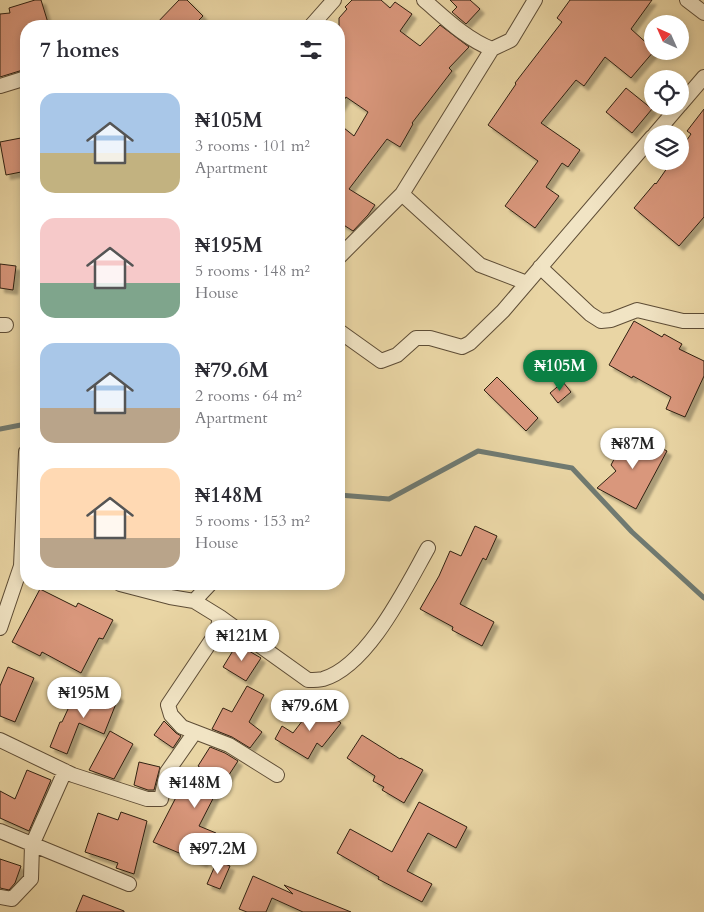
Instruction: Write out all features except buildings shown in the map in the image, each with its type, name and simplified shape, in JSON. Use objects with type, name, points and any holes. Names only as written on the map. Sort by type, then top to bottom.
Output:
[{"type":"street","points":[[316,20],[334,0]]},
{"type":"street","points":[[424,0],[459,29],[482,45],[492,49]]},
{"type":"street","points":[[345,252],[402,194],[492,49],[511,40],[535,0]]},
{"type":"street","points":[[687,0],[704,13]]},
{"type":"street","points":[[689,94],[704,77]]},
{"type":"street","points":[[0,86],[20,80]]},
{"type":"street","points":[[663,125],[671,115]]},
{"type":"street","points":[[345,334],[381,361],[397,355],[416,338],[430,338],[462,347],[470,344],[503,311],[644,146]]},
{"type":"street","points":[[402,194],[480,265],[527,283]]},
{"type":"street","points":[[540,267],[590,314],[601,321],[611,320],[637,310],[683,321],[704,321]]},
{"type":"street","points":[[143,590],[194,601],[220,617],[308,680],[322,679],[337,673],[360,654],[392,610],[428,548]]},
{"type":"street","points":[[0,628],[20,576]]},
{"type":"street","points":[[194,601],[204,590]]},
{"type":"street","points":[[220,617],[217,632],[168,705],[171,715],[182,727],[229,745],[277,774]]},
{"type":"street","points":[[0,740],[65,771],[147,799],[161,799],[167,772],[195,732]]},
{"type":"street","points":[[0,898],[12,899],[31,879],[32,845],[65,771]]},
{"type":"street","points":[[0,832],[129,884]]},
{"type":"waterway","points":[[0,429],[20,425]]},
{"type":"waterway","points":[[345,495],[389,499],[478,451],[572,468],[632,532],[704,598]]}]
